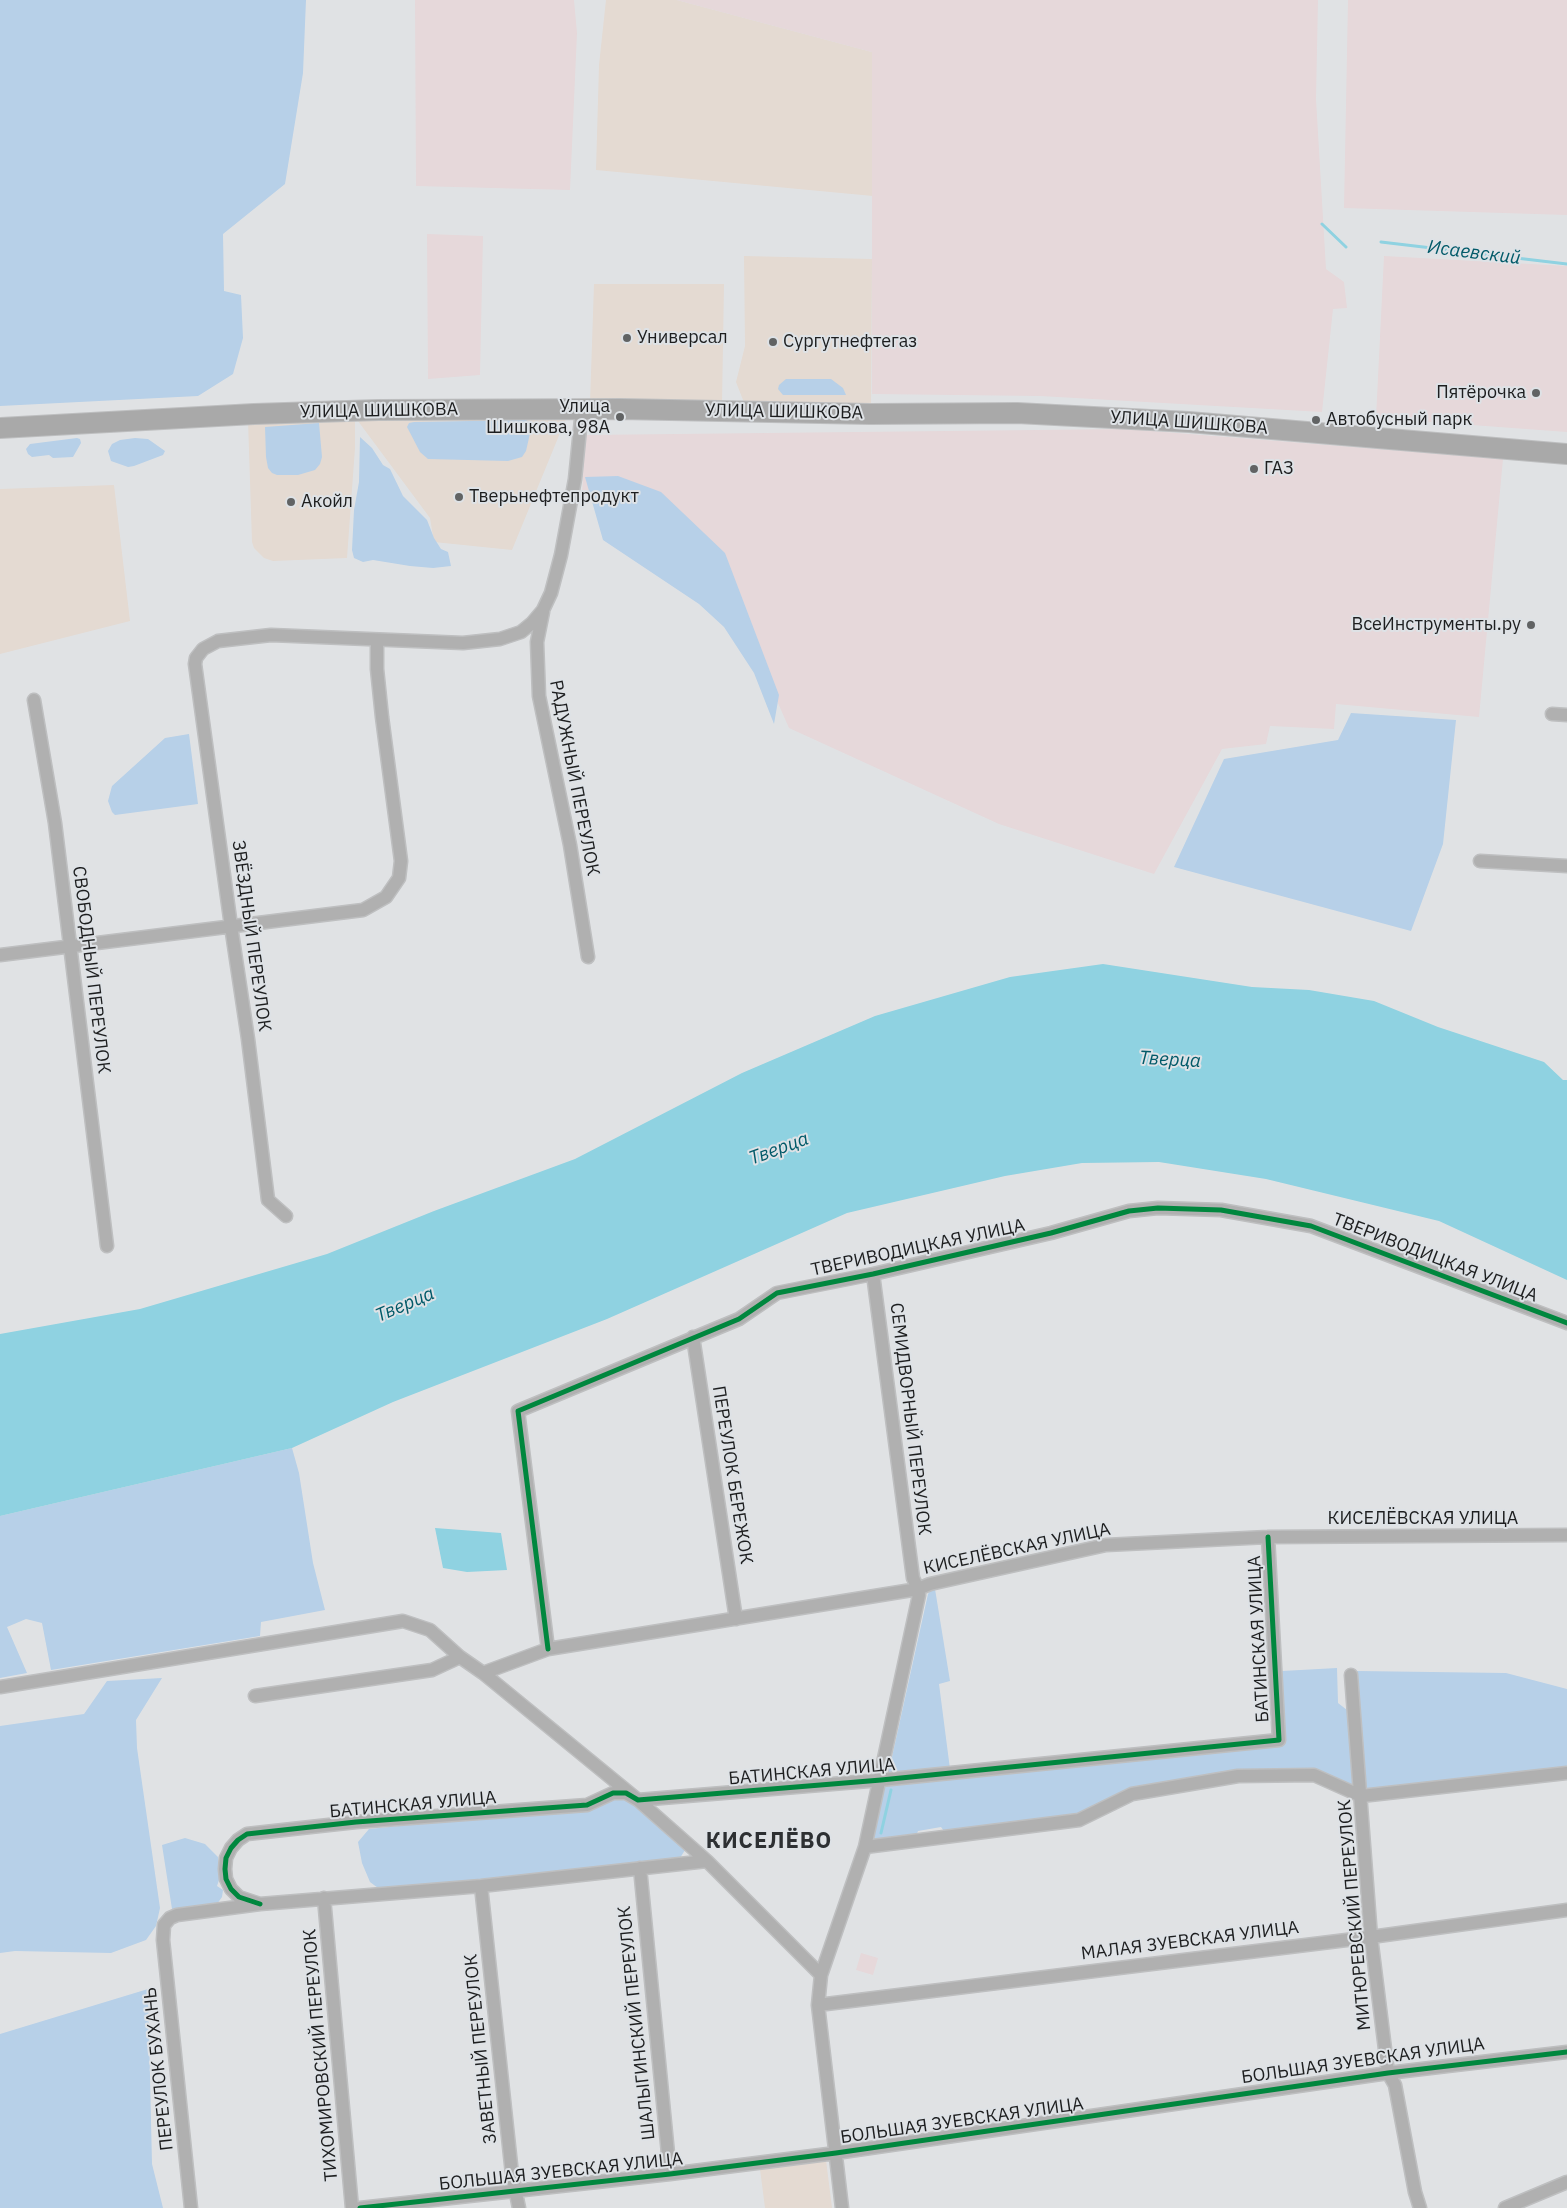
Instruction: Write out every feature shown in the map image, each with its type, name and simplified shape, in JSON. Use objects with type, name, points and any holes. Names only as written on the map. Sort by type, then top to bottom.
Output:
[{"type":"main road","name":"УЛИЦА ШИШКОВА","points":[[0,428],[328,411],[582,409],[870,414],[1017,413],[1189,422],[1567,454]]},
{"type":"street","points":[[0,955],[364,910],[379,902],[391,890],[399,878],[401,860],[382,717],[377,669],[377,640],[456,643],[500,639],[521,632],[532,623],[545,606],[551,593],[561,555],[575,479],[582,409]]},
{"type":"street","name":"РАДУЖНЫЙ ПЕРЕУЛОК","points":[[545,606],[536,642],[539,696],[570,845],[588,957]]},
{"type":"street","name":"ЗВЁЗДНЫЙ ПЕРЕУЛОК","points":[[286,1216],[268,1200],[248,1039],[230,926],[195,664],[202,649],[218,641],[272,635],[377,640]]},
{"type":"street","name":"СВОБОДНЫЙ ПЕРЕУЛОК","points":[[34,700],[55,823],[107,1246]]},
{"type":"street","points":[[1552,714],[1567,715]]},
{"type":"street","points":[[1480,861],[1567,866]]},
{"type":"street","name":"ТВЕРИВОДИЦКАЯ УЛИЦА","points":[[548,1649],[518,1411],[739,1319],[778,1293],[873,1274],[1051,1233],[1129,1211],[1158,1208],[1221,1210],[1311,1226],[1567,1323]]},
{"type":"street","name":"СЕМИДВОРНЫЙ ПЕРЕУЛОК","points":[[842,2208],[818,2005],[821,1975],[865,1848],[919,1595],[913,1578],[873,1274]]},
{"type":"street","name":"ПЕРЕУЛОК БЕРЕЖОК","points":[[693,1337],[736,1619]]},
{"type":"street","name":"КИСЕЛЁВСКАЯ УЛИЦА","points":[[483,1673],[548,1649],[918,1589],[930,1584],[1106,1545],[1268,1537],[1567,1535]]},
{"type":"street","name":"БАТИНСКАЯ УЛИЦА","points":[[260,1904],[238,1896],[231,1889],[226,1879],[225,1869],[228,1853],[238,1840],[247,1834],[356,1822],[587,1805],[613,1793],[626,1794],[638,1800],[881,1780],[1278,1740],[1268,1537]]},
{"type":"street","points":[[0,1687],[403,1621],[430,1630],[460,1657],[483,1673],[638,1800],[706,1861],[821,1975]]},
{"type":"street","points":[[255,1696],[432,1670],[460,1657]]},
{"type":"street","name":"МИТЮРЕВСКИЙ ПЕРЕУЛОК","points":[[1351,1675],[1372,1936],[1388,2073],[1395,2085],[1415,2192],[1420,2208]]},
{"type":"street","points":[[865,1848],[1079,1820],[1132,1794],[1238,1776],[1314,1776],[1361,1796],[1567,1773]]},
{"type":"street","name":"БАТИНСКАЯ УЛИЦА","points":[[164,1925],[170,1918],[177,1916],[260,1904],[481,1886],[706,1861]]},
{"type":"street","name":"ШАЛЫГИНСКИЙ ПЕРЕУЛОК","points":[[640,1868],[670,2174]]},
{"type":"street","name":"ЗАВЕТНЫЙ ПЕРЕУЛОК","points":[[481,1886],[512,2174],[518,2208]]},
{"type":"street","name":"ТИХОМИРОВСКИЙ ПЕРЕУЛОК","points":[[324,1898],[352,2208]]},
{"type":"street","name":"МАЛАЯ ЗУЕВСКАЯ УЛИЦА","points":[[818,2005],[1567,1910]]},
{"type":"street","name":"ПЕРЕУЛОК БУХАНЬ","points":[[164,1925],[163,1940],[191,2208]]},
{"type":"street","name":"БОЛЬШАЯ ЗУЕВСКАЯ УЛИЦА","points":[[360,2208],[670,2174],[836,2153],[1388,2073],[1567,2052]]},
{"type":"street","points":[[1505,2208],[1567,2182]]},
{"type":"shaded area","points":[[0,0],[306,0],[303,73],[285,184],[223,234],[224,291],[241,295],[243,338],[233,374],[198,396],[0,406]]},
{"type":"shaded area","points":[[415,0],[574,0],[577,33],[570,190],[416,186]]},
{"type":"shaded area","points":[[606,0],[677,0],[872,52],[873,196],[596,170],[599,65]]},
{"type":"shaded area","points":[[677,0],[1318,0],[1316,99],[1326,269],[1344,282],[1347,308],[1333,309],[1322,412],[1040,396],[872,394],[872,52]]},
{"type":"shaded area","points":[[1348,0],[1567,0],[1567,215],[1344,208]]},
{"type":"shaded area","points":[[427,234],[483,236],[480,375],[428,379]]},
{"type":"shaded area","points":[[744,256],[872,259],[871,407],[745,405],[736,382],[745,346]]},
{"type":"shaded area","points":[[1384,256],[1567,266],[1567,432],[1376,418]]},
{"type":"shaded area","points":[[594,284],[724,284],[722,404],[590,403]]},
{"type":"shaded area","points":[[786,379],[831,379],[843,388],[846,395],[783,395],[778,389],[779,385]]},
{"type":"shaded area","points":[[355,416],[567,416],[512,550],[434,542],[430,518],[355,417],[355,448],[347,558],[273,561],[264,558],[254,548],[252,542],[248,420]]},
{"type":"shaded area","points":[[526,420],[531,423],[531,429],[526,451],[522,457],[508,461],[428,459],[420,452],[407,427],[409,423],[414,422]]},
{"type":"shaded area","points":[[319,423],[322,457],[320,464],[315,470],[298,475],[277,475],[272,473],[268,468],[266,457],[265,427]]},
{"type":"shaded area","points":[[1127,429],[1503,459],[1479,717],[1336,704],[1334,729],[1270,726],[1266,744],[1222,749],[1154,874],[999,824],[789,728],[737,610],[633,499],[582,496],[585,435]]},
{"type":"shaded area","points":[[360,437],[372,448],[383,465],[390,469],[403,496],[427,520],[434,538],[441,549],[448,552],[451,566],[433,568],[373,560],[363,562],[354,558],[352,550],[354,510],[359,482]]},
{"type":"shaded area","points":[[80,439],[81,443],[73,457],[53,458],[49,455],[32,457],[26,449],[30,444]]},
{"type":"shaded area","points":[[148,439],[165,451],[163,455],[128,467],[111,461],[108,451],[112,444],[120,440]]},
{"type":"shaded area","points":[[618,476],[661,492],[725,553],[779,695],[774,724],[754,673],[724,627],[699,604],[603,540],[585,477]]},
{"type":"shaded area","points":[[114,485],[130,621],[0,654],[0,489]]},
{"type":"shaded area","points":[[1351,713],[1456,720],[1443,844],[1411,931],[1174,867],[1224,759],[1338,740]]},
{"type":"shaded area","points":[[189,734],[198,804],[115,815],[108,801],[112,786],[165,738]]},
{"type":"shaded area","points":[[292,1448],[299,1473],[313,1563],[325,1610],[261,1622],[260,1636],[51,1670],[42,1623],[26,1619],[7,1627],[27,1673],[0,1678],[0,1516]]},
{"type":"shaded area","points":[[935,1589],[950,1681],[939,1684],[950,1769],[888,1775],[928,1594],[931,1590]]},
{"type":"shaded area","points":[[1337,1668],[1338,1703],[1347,1710],[1350,1717],[1355,1789],[1315,1772],[1131,1791],[1076,1817],[944,1831],[941,1827],[918,1831],[916,1836],[871,1844],[885,1786],[1280,1744],[1276,1675],[1282,1671]]},
{"type":"shaded area","points":[[1357,1671],[1506,1673],[1567,1689],[1567,1770],[1374,1790],[1363,1787],[1356,1707]]},
{"type":"shaded area","points":[[162,1678],[136,1720],[137,1748],[160,1908],[156,1926],[146,1940],[111,1953],[15,1951],[0,1953],[0,1726],[84,1714],[107,1681]]},
{"type":"shaded area","points":[[616,1797],[629,1798],[678,1842],[685,1850],[680,1858],[382,1891],[370,1882],[362,1863],[358,1842],[369,1829],[588,1807]]},
{"type":"shaded area","points":[[185,1838],[205,1844],[218,1857],[220,1877],[217,1886],[223,1890],[222,1897],[217,1904],[172,1909],[162,1845]]},
{"type":"shaded area","points":[[861,1953],[878,1958],[873,1975],[856,1970]]},
{"type":"shaded area","points":[[148,1989],[152,2164],[163,2208],[0,2208],[0,2034]]},
{"type":"shaded area","points":[[826,2160],[832,2208],[765,2208],[760,2169]]},
{"type":"water","name":"Тверца","points":[[1103,964],[1252,987],[1309,990],[1374,1001],[1438,1027],[1544,1062],[1563,1080],[1567,1080],[1567,1280],[1439,1221],[1266,1179],[1159,1162],[1082,1163],[1005,1176],[847,1213],[607,1319],[393,1402],[292,1448],[0,1516],[0,1334],[140,1309],[327,1254],[434,1211],[575,1159],[742,1073],[875,1016],[1010,977]]},
{"type":"water","points":[[435,1528],[501,1533],[507,1570],[467,1572],[443,1568]]},
{"type":"waterway","name":"Исаевский","points":[[1322,224],[1346,247]]},
{"type":"waterway","name":"Исаевский","points":[[1381,242],[1567,264]]},
{"type":"waterway","points":[[881,1833],[891,1790]]},
{"type":"cycle path","points":[[548,1649],[518,1411],[739,1319],[777,1293],[873,1274],[1051,1233],[1129,1211],[1158,1208],[1221,1210],[1311,1226],[1567,1323]]},
{"type":"cycle path","points":[[260,1904],[239,1897],[231,1889],[226,1879],[226,1858],[231,1848],[247,1834],[356,1822],[587,1805],[613,1793],[626,1793],[638,1800],[881,1780],[1279,1740],[1268,1537]]},
{"type":"cycle path","points":[[360,2208],[670,2174],[836,2153],[1388,2073],[1567,2052]]},
{"type":"place","name":"Универсал","points":[[627,338]]},
{"type":"place","name":"Сургутнефтегаз","points":[[773,342]]},
{"type":"place","name":"Пятёрочка","points":[[1536,393]]},
{"type":"place","name":"Улица Шишкова, 98А","points":[[620,417]]},
{"type":"place","name":"Автобусный парк","points":[[1316,420]]},
{"type":"place","name":"ГАЗ","points":[[1254,469]]},
{"type":"place","name":"Тверьнефтепродукт","points":[[459,497]]},
{"type":"place","name":"Акойл","points":[[291,502]]},
{"type":"place","name":"ВсеИнструменты.ру","points":[[1531,625]]},
{"type":"district","name":"КИСЕЛЁВО","points":[[769,1842]]}]
